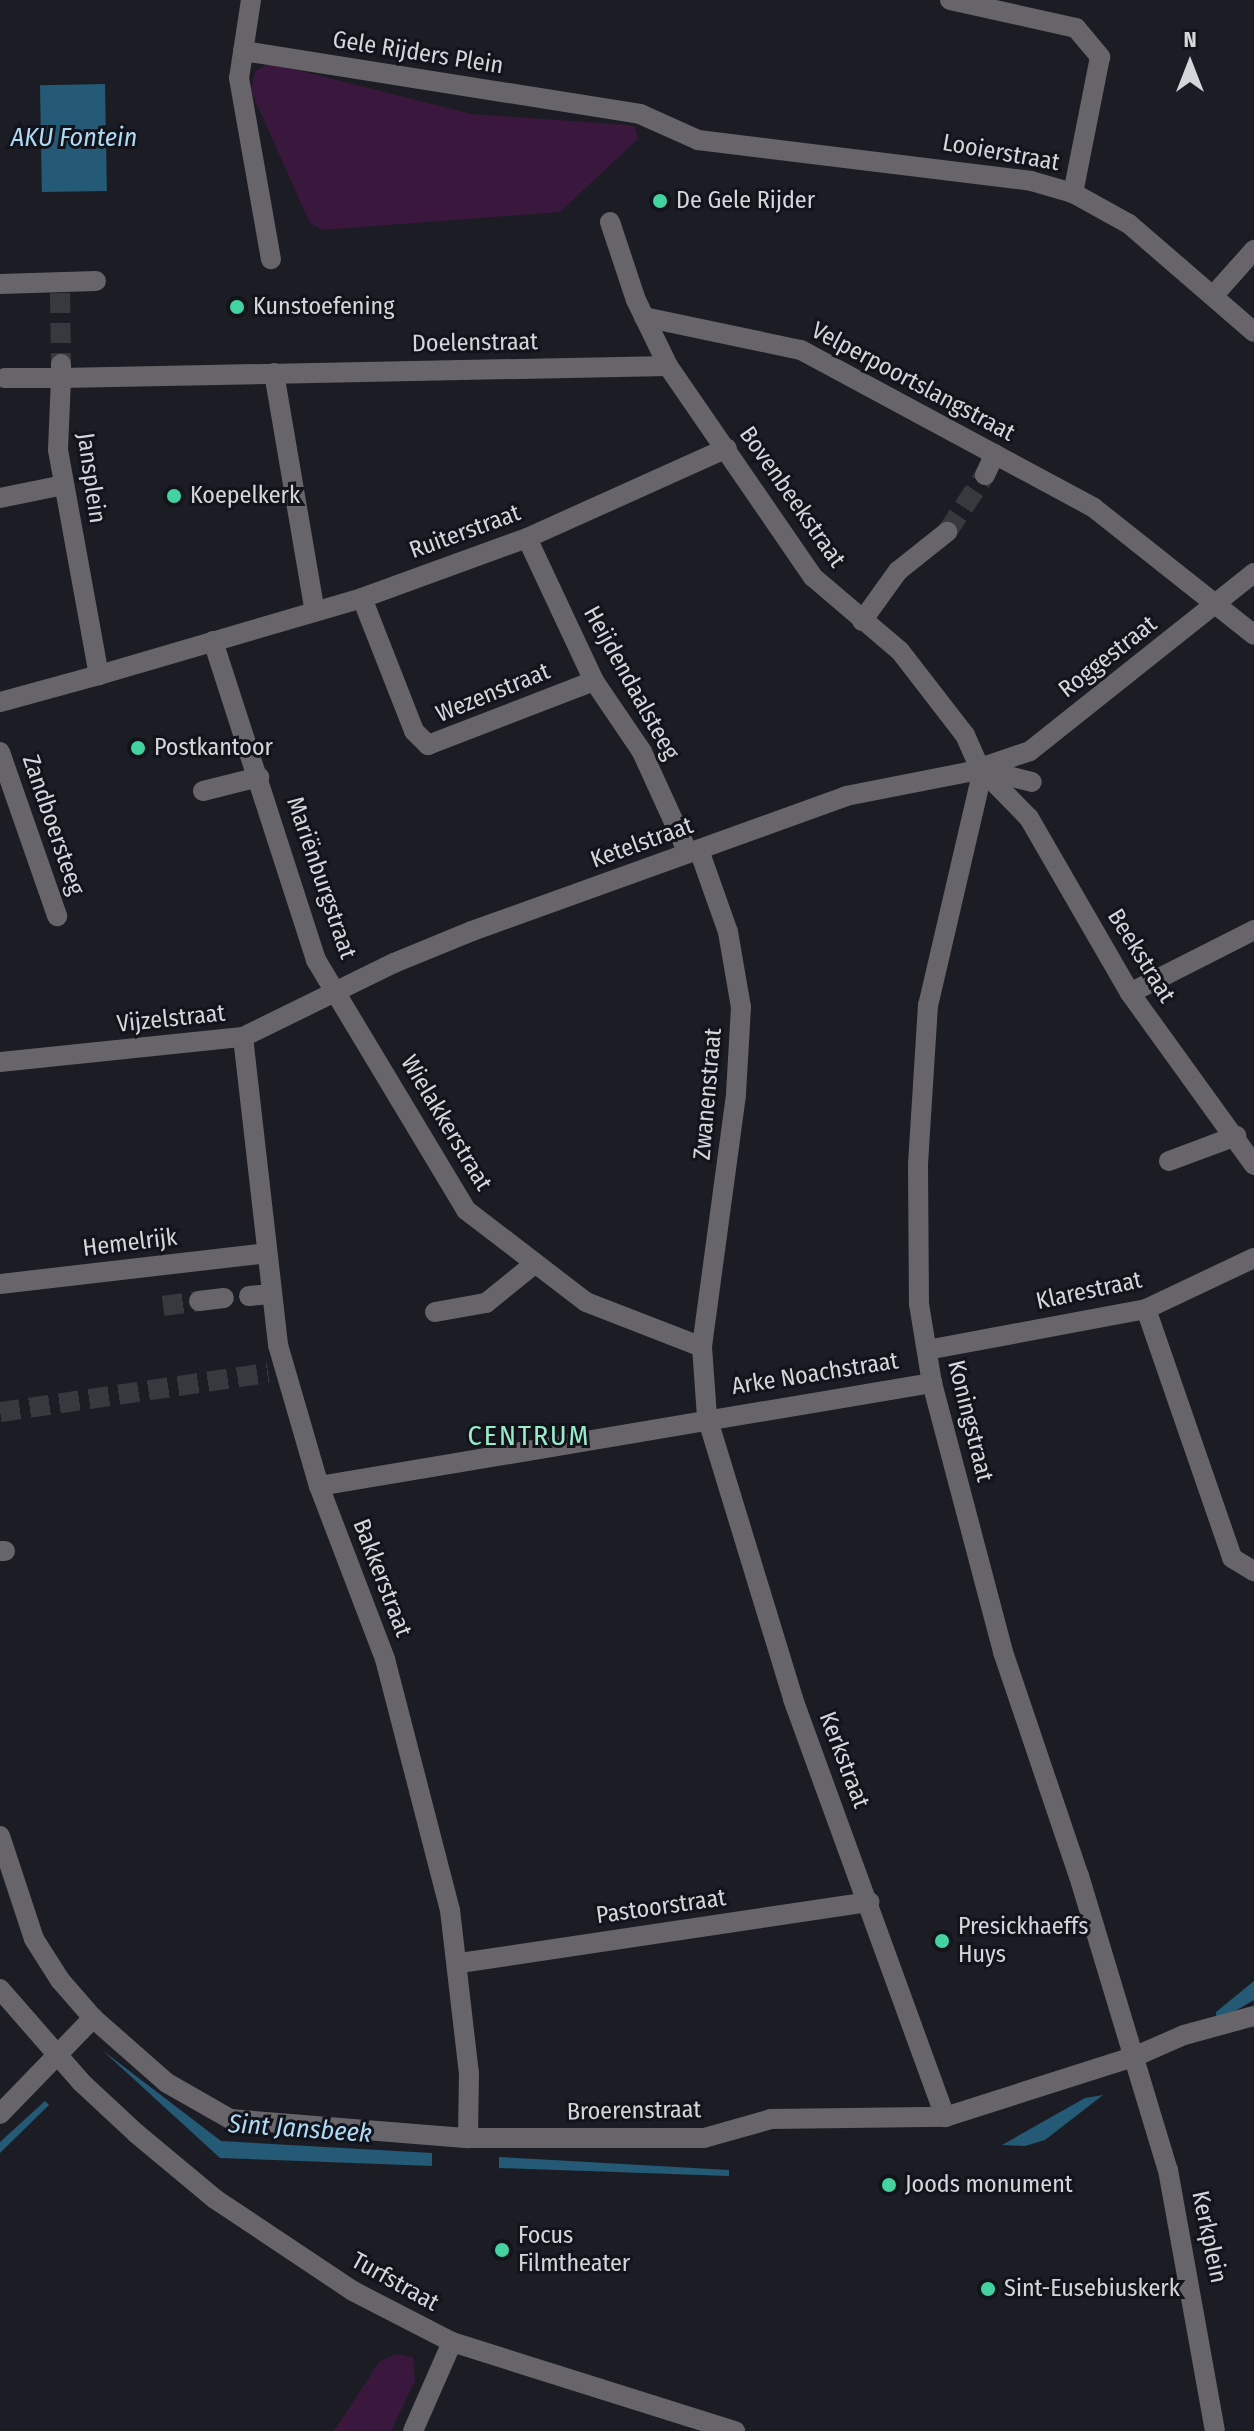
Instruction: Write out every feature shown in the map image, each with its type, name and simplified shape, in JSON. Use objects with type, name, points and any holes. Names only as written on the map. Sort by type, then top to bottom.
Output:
[{"type":"street","points":[[251,0],[243,51],[242,107],[271,259]]},
{"type":"street","points":[[950,0],[1076,28],[1100,57],[1073,193]]},
{"type":"street","name":"Gele Rijders Plein","points":[[243,51],[640,114],[698,140],[788,148]]},
{"type":"street","name":"Looierstraat","points":[[788,148],[1031,181],[1073,193],[1129,224],[1254,332]]},
{"type":"street","points":[[610,222],[644,317]]},
{"type":"street","points":[[1213,296],[1254,250]]},
{"type":"street","points":[[0,284],[60,279],[96,281]]},
{"type":"street","name":"Bovenbeekstraat","points":[[644,317],[668,366],[813,577],[900,651],[932,690],[982,771]]},
{"type":"street","name":"Velperpoortslangstraat","points":[[644,317],[801,350],[1094,508],[1254,635]]},
{"type":"street","name":"Doelenstraat","points":[[278,373],[668,366]]},
{"type":"street","points":[[5,378],[61,371],[278,373],[315,612]]},
{"type":"street","name":"Jansplein","points":[[61,371],[57,416],[64,485],[99,675]]},
{"type":"street","name":"Ruiterstraat","points":[[213,641],[362,598],[527,538],[727,448]]},
{"type":"street","points":[[985,475],[995,454]]},
{"type":"street","points":[[0,498],[64,485]]},
{"type":"street","points":[[862,621],[898,571],[947,532]]},
{"type":"street","name":"Heijdendaalsteeg","points":[[527,538],[594,681],[642,752],[693,852]]},
{"type":"street","name":"Roggestraat","points":[[982,771],[1030,751],[1254,573]]},
{"type":"street","name":"Wezenstraat","points":[[362,598],[414,731],[428,745],[594,681]]},
{"type":"street","points":[[0,702],[213,641]]},
{"type":"street","name":"Mariënburgstraat","points":[[213,641],[316,960],[338,993]]},
{"type":"street","name":"Zandboersteeg","points":[[0,752],[57,916]]},
{"type":"street","points":[[982,771],[1032,782]]},
{"type":"street","name":"Ketelstraat","points":[[338,993],[438,944],[846,796],[982,771]]},
{"type":"street","name":"Beekstraat","points":[[982,771],[1029,818],[1130,993],[1254,1165]]},
{"type":"street","name":"Koningstraat","points":[[982,771],[928,1005],[916,1253],[927,1350],[932,1383],[1003,1652],[1136,2056]]},
{"type":"street","name":"Mariënburgstraat","points":[[203,791],[259,777]]},
{"type":"street","name":"Zwanenstraat","points":[[693,852],[728,932],[741,1007],[736,1095],[702,1347],[707,1417]]},
{"type":"street","points":[[1130,993],[1254,930]]},
{"type":"street","name":"Vijzelstraat","points":[[0,1062],[243,1037],[338,993]]},
{"type":"street","name":"Wielakkerstraat","points":[[338,993],[466,1210],[533,1265],[586,1302],[702,1347]]},
{"type":"street","name":"Bakkerstraat","points":[[243,1037],[277,1372],[385,1659],[429,1816],[460,1963],[469,2073],[468,2138]]},
{"type":"street","points":[[1169,1161],[1236,1136]]},
{"type":"street","name":"Hemelrijk","points":[[0,1284],[266,1253]]},
{"type":"street","name":"Klarestraat","points":[[927,1350],[1146,1309],[1254,1258]]},
{"type":"street","points":[[435,1312],[486,1303],[533,1265]]},
{"type":"street","points":[[249,1296],[271,1294]]},
{"type":"street","points":[[199,1301],[224,1298]]},
{"type":"street","points":[[1146,1309],[1232,1558],[1254,1571]]},
{"type":"street","name":"Arke Noachstraat","points":[[319,1486],[707,1417],[932,1383]]},
{"type":"street","name":"Kerkstraat","points":[[707,1417],[793,1699],[945,2117]]},
{"type":"street","name":"Broerenstraat","points":[[0,1836],[34,1939],[93,2018],[167,2083],[230,2119],[468,2138],[704,2138],[771,2119],[945,2117],[1136,2056],[1184,2035],[1254,2016]]},
{"type":"street","name":"Pastoorstraat","points":[[460,1963],[869,1902]]},
{"type":"street","name":"Turfstraat","points":[[0,1989],[81,2082],[171,2163],[290,2252],[452,2342],[696,2425],[735,2431]]},
{"type":"street","points":[[0,2114],[60,2057],[93,2018]]},
{"type":"street","name":"Kerkplein","points":[[1136,2056],[1171,2182],[1215,2431]]},
{"type":"street","points":[[413,2431],[452,2342]]},
{"type":"shaded area","points":[[269,63],[472,114],[628,125],[635,127],[638,139],[560,212],[322,230],[310,223],[251,91],[255,71]]},
{"type":"shaded area","points":[[396,2354],[413,2357],[415,2380],[391,2431],[334,2431],[379,2362]]},
{"type":"water","name":"AKU Fontein","points":[[105,84],[107,191],[42,192],[40,85]]},
{"type":"water","points":[[1254,1981],[1254,2000],[1216,2022],[1216,2012]]},
{"type":"water","points":[[102,2050],[221,2141],[432,2153],[432,2166],[220,2158]]},
{"type":"water","points":[[1103,2095],[1045,2140],[1025,2146],[1002,2145],[1085,2098]]},
{"type":"water","points":[[45,2101],[49,2105],[0,2153],[0,2142]]},
{"type":"water","points":[[499,2157],[729,2170],[729,2176],[499,2168]]},
{"type":"tunnel","points":[[60,293],[61,364]]},
{"type":"tunnel","points":[[947,532],[985,475]]},
{"type":"tunnel","points":[[163,1306],[199,1301]]},
{"type":"tunnel","points":[[0,1412],[268,1373]]},
{"type":"place","name":"De Gele Rijder","points":[[660,201]]},
{"type":"place","name":"Kunstoefening","points":[[237,307]]},
{"type":"place","name":"Koepelkerk","points":[[174,496]]},
{"type":"place","name":"Postkantoor","points":[[138,748]]},
{"type":"place","name":"Presickhaeffs Huys","points":[[942,1941]]},
{"type":"place","name":"Joods monument","points":[[889,2185]]},
{"type":"place","name":"Focus Filmtheater","points":[[502,2250]]},
{"type":"place","name":"Sint-Eusebiuskerk","points":[[988,2289]]},
{"type":"district","name":"CENTRUM","points":[[529,1436]]},
{"type":"water label","name":"Sint Jansbeek","points":[[300,2129]]}]
